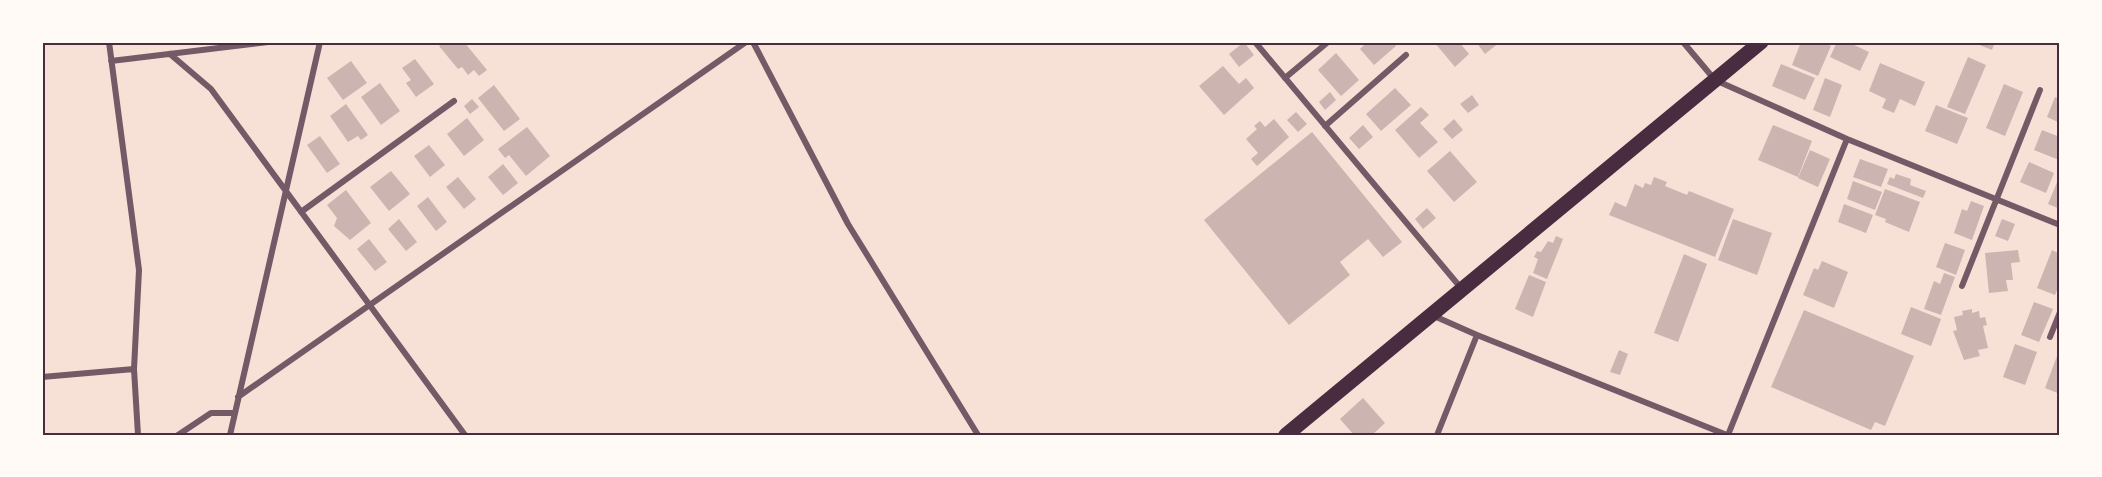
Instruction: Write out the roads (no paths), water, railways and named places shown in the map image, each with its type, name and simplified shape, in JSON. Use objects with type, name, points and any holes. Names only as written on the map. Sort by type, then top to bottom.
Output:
[{"type":"main road","points":[[1286,435],[1433,316],[1761,42]]},
{"type":"street","points":[[109,42],[139,270],[134,369],[138,435]]},
{"type":"street","points":[[111,61],[268,42]]},
{"type":"street","points":[[230,435],[320,42]]},
{"type":"street","points":[[238,397],[746,42]]},
{"type":"street","points":[[753,42],[848,224],[978,435]]},
{"type":"street","points":[[1255,42],[1463,291]]},
{"type":"street","points":[[1285,78],[1328,42]]},
{"type":"street","points":[[1683,42],[1715,80],[1847,139],[2060,225]]},
{"type":"street","points":[[170,54],[211,89],[465,435]]},
{"type":"street","points":[[1325,126],[1406,55]]},
{"type":"street","points":[[1962,286],[2040,90]]},
{"type":"street","points":[[301,212],[454,101]]},
{"type":"street","points":[[1433,316],[1727,435],[1847,139]]},
{"type":"street","points":[[2050,337],[2060,312]]},
{"type":"street","points":[[1437,435],[1477,335]]},
{"type":"street","points":[[42,377],[134,369]]},
{"type":"street","points":[[178,435],[211,413],[235,413]]}]
